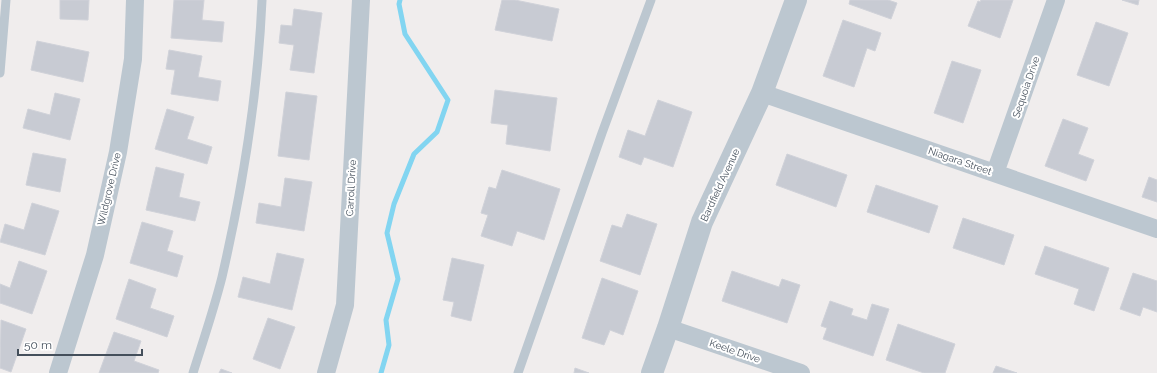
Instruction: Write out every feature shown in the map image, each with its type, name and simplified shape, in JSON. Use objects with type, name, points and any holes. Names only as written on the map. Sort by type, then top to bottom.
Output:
[{"type":"street","name":"Wildgrove Drive","points":[[58,373],[95,255],[118,152],[133,59],[135,0]]},
{"type":"street","name":"Carroll Drive","points":[[326,373],[345,305],[361,0]]},
{"type":"street","name":"Bardfield Avenue","points":[[652,373],[702,222],[762,93],[796,0]]},
{"type":"street","name":"Sequoia Drive","points":[[995,173],[1056,0]]},
{"type":"street","name":"Niagara Street","points":[[762,93],[1157,229]]},
{"type":"street","name":"Keele Drive","points":[[668,328],[801,373]]},
{"type":"lane","points":[[0,73],[6,0]]},
{"type":"lane","points":[[193,373],[222,278],[246,157],[261,27],[262,0]]},
{"type":"lane","points":[[518,373],[602,133],[651,0]]},
{"type":"building","points":[[60,0],[89,0],[88,20],[60,19]]},
{"type":"building","points":[[174,0],[204,0],[202,20],[224,22],[222,42],[171,38]]},
{"type":"building","points":[[502,0],[515,0],[559,9],[552,41],[495,30]]},
{"type":"building","points":[[850,0],[888,0],[897,3],[891,19],[849,4]]},
{"type":"building","points":[[981,0],[1013,0],[1000,38],[968,26],[978,1],[980,2]]},
{"type":"building","points":[[1122,0],[1139,0],[1138,5]]},
{"type":"building","points":[[294,9],[322,13],[314,73],[290,70],[294,45],[279,43],[281,25],[292,26]]},
{"type":"building","points":[[843,20],[881,33],[875,51],[867,48],[854,87],[823,76]]},
{"type":"building","points":[[1096,22],[1128,33],[1109,86],[1077,75]]},
{"type":"building","points":[[37,41],[89,52],[83,82],[31,70]]},
{"type":"building","points":[[169,50],[202,56],[198,77],[221,81],[218,101],[171,94],[175,70],[166,69]]},
{"type":"building","points":[[952,61],[981,70],[963,123],[934,113]]},
{"type":"building","points":[[495,90],[557,98],[550,151],[506,144],[508,125],[491,123]]},
{"type":"building","points":[[286,92],[317,96],[309,160],[278,156]]},
{"type":"building","points":[[55,93],[80,99],[70,140],[23,128],[28,109],[50,115]]},
{"type":"building","points":[[658,100],[692,112],[673,167],[644,157],[641,165],[619,157],[628,130],[645,136]]},
{"type":"building","points":[[167,109],[194,117],[187,139],[212,147],[207,164],[155,149]]},
{"type":"building","points":[[1063,119],[1088,128],[1078,154],[1094,160],[1086,181],[1045,166]]},
{"type":"building","points":[[33,153],[66,159],[60,192],[26,185]]},
{"type":"building","points":[[787,154],[847,175],[836,207],[776,185]]},
{"type":"building","points":[[156,167],[184,174],[179,197],[200,202],[195,221],[146,210]]},
{"type":"building","points":[[502,170],[560,189],[544,240],[517,231],[512,246],[481,236],[488,215],[481,213],[489,187],[496,189]]},
{"type":"building","points":[[1149,177],[1157,180],[1157,202],[1142,197]]},
{"type":"building","points":[[285,178],[312,182],[304,231],[256,223],[259,203],[281,207]]},
{"type":"building","points":[[876,185],[938,206],[929,233],[867,212]]},
{"type":"building","points":[[32,203],[59,211],[45,255],[0,242],[5,224],[24,230]]},
{"type":"building","points":[[627,214],[657,224],[640,275],[600,261],[612,225],[622,228]]},
{"type":"building","points":[[963,218],[1014,235],[1004,265],[953,248]]},
{"type":"building","points":[[142,222],[173,231],[167,251],[183,256],[177,277],[130,263]]},
{"type":"building","points":[[1045,246],[1109,268],[1094,311],[1074,304],[1079,289],[1035,274]]},
{"type":"building","points":[[277,253],[304,259],[292,310],[238,297],[243,277],[270,284]]},
{"type":"building","points":[[452,258],[484,265],[471,321],[451,316],[454,302],[443,300]]},
{"type":"building","points":[[19,261],[47,271],[32,314],[0,303],[0,284],[10,288]]},
{"type":"building","points":[[732,271],[779,287],[782,279],[800,285],[787,323],[722,301]]},
{"type":"building","points":[[1133,273],[1157,281],[1157,312],[1143,307],[1140,316],[1120,309]]},
{"type":"building","points":[[602,278],[638,291],[623,335],[610,330],[604,345],[582,338]]},
{"type":"building","points":[[129,279],[156,289],[150,308],[174,316],[167,337],[116,319]]},
{"type":"building","points":[[830,301],[853,309],[851,315],[867,320],[872,304],[889,309],[873,356],[823,339],[827,328],[821,326]]},
{"type":"building","points":[[268,318],[295,327],[280,369],[253,359]]},
{"type":"building","points":[[1,320],[26,329],[11,372],[0,368]]},
{"type":"building","points":[[898,324],[955,344],[945,373],[924,373],[886,360]]},
{"type":"building","points":[[114,332],[141,341],[134,361],[159,370],[158,373],[99,373]]},
{"type":"building","points":[[996,366],[1017,373],[993,373]]},
{"type":"building","points":[[575,368],[589,373],[574,373]]},
{"type":"building","points":[[221,369],[232,373],[219,373]]},
{"type":"waterway","points":[[381,373],[389,345],[386,320],[398,279],[387,233],[394,204],[414,154],[437,132],[448,100],[405,34],[399,4],[400,0]]}]
